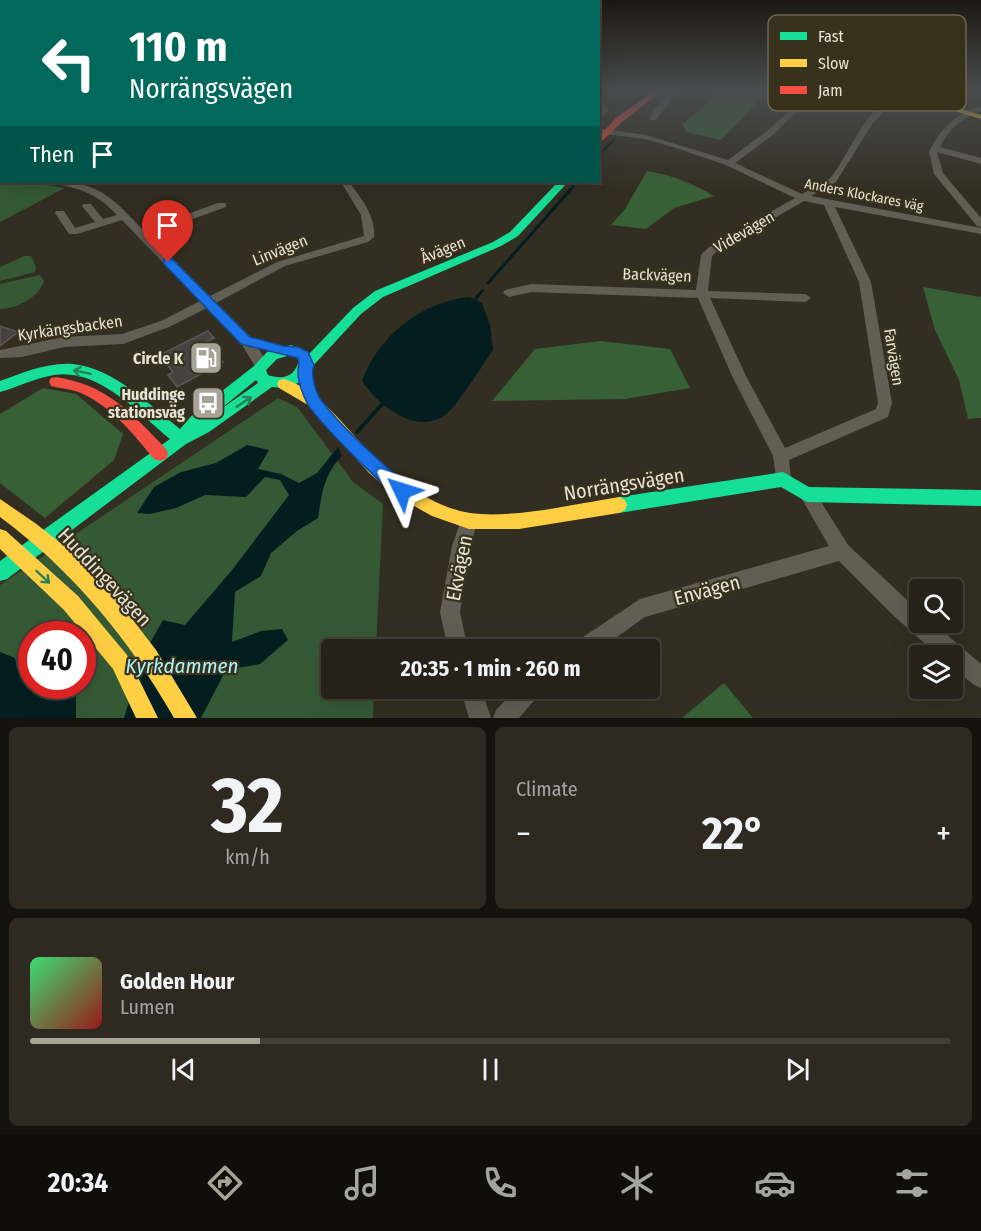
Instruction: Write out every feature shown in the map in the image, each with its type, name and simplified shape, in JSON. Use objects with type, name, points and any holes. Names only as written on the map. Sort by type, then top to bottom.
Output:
[{"type":"street","points":[[729,163],[779,125]]},
{"type":"street","name":"Videvägen","points":[[702,293],[706,255],[833,180],[847,162],[866,125]]},
{"type":"street","points":[[951,125],[935,148],[934,161],[939,174],[981,224]]},
{"type":"street","name":"Anders Klockares väg","points":[[604,130],[664,141],[729,163],[804,198],[981,231]]},
{"type":"street","points":[[935,148],[981,161]]},
{"type":"street","points":[[82,183],[101,195],[124,216],[246,340],[260,367],[260,376],[268,383],[284,384],[299,376],[306,368],[303,355],[246,340]]},
{"type":"street","name":"Linvägen","points":[[207,302],[281,264],[369,237],[370,231],[366,219],[346,183]]},
{"type":"street","name":"Åvägen","points":[[306,368],[328,339],[357,311],[379,294],[465,259],[514,234],[562,183]]},
{"type":"street","name":"Farvägen","points":[[781,456],[883,413],[885,403],[865,282],[828,203]]},
{"type":"street","points":[[141,234],[222,205]]},
{"type":"street","points":[[87,206],[102,223]]},
{"type":"street","points":[[60,213],[73,232],[124,216]]},
{"type":"street","name":"Backvägen","points":[[509,293],[531,288],[805,298]]},
{"type":"street","points":[[702,293],[739,376],[781,456],[783,479],[807,494],[842,551],[902,610],[981,678]]},
{"type":"street","name":"Kyrkängsbacken","points":[[3,354],[64,342],[123,339],[165,324],[207,302]]},
{"type":"street","name":"Åvägen","points":[[287,350],[328,339]]},
{"type":"street","points":[[181,439],[195,419],[245,384],[272,354],[287,350]]},
{"type":"street","name":"Norrängsvägen","points":[[306,368],[313,401]]},
{"type":"street","points":[[0,387],[38,373],[73,369],[98,375],[181,439]]},
{"type":"street","points":[[0,400],[36,384],[64,382],[82,386],[126,416],[160,454]]},
{"type":"street","points":[[0,572],[181,439],[204,429],[268,383]]},
{"type":"street","name":"Norrängsvägen","points":[[284,384],[313,401],[375,468],[402,491],[432,508],[469,521],[519,521],[783,479]]},
{"type":"street","points":[[807,494],[981,498]]},
{"type":"street","name":"Huddingevägen","points":[[0,507],[47,542],[92,585],[140,642],[172,691],[186,718]]},
{"type":"street","name":"Ekvägen","points":[[456,639],[450,612],[461,546],[469,521]]},
{"type":"street","points":[[0,537],[71,603],[120,662],[147,718]]},
{"type":"street","name":"Envägen","points":[[597,639],[640,609],[842,551]]},
{"type":"street","points":[[474,699],[480,718]]},
{"type":"street","points":[[504,718],[522,699]]},
{"type":"green space","points":[[683,125],[736,125],[721,140],[686,132]]},
{"type":"green space","points":[[647,171],[682,180],[714,196],[674,208],[646,229],[611,225],[625,209]]},
{"type":"green space","points":[[0,183],[34,183],[65,188],[0,222]]},
{"type":"green space","points":[[24,256],[31,256],[36,267],[35,272],[0,281],[0,267]]},
{"type":"green space","points":[[40,275],[44,281],[32,297],[13,307],[0,309],[0,284]]},
{"type":"green space","points":[[923,287],[981,297],[981,418],[968,419],[959,380],[935,330]]},
{"type":"green space","points":[[601,341],[670,349],[690,388],[625,399],[492,401],[535,349]]},
{"type":"green space","points":[[43,388],[76,394],[123,434],[114,460],[45,518],[0,483],[0,414]]},
{"type":"green space","points":[[278,398],[297,407],[353,482],[383,504],[376,639],[321,639],[321,699],[374,699],[373,718],[0,718],[0,585]]},
{"type":"green space","points":[[724,683],[753,718],[682,718]]},
{"type":"water","points":[[470,297],[482,303],[490,325],[493,350],[463,395],[445,415],[434,421],[410,420],[388,408],[362,381],[379,349],[404,324],[419,313],[435,305]]},
{"type":"water","name":"Kyrkdammen","points":[[247,445],[269,450],[258,469],[281,474],[299,483],[317,473],[338,447],[342,456],[328,477],[318,518],[297,531],[271,553],[261,576],[235,592],[232,642],[261,631],[282,629],[288,640],[260,664],[226,670],[201,718],[124,718],[142,657],[163,620],[185,625],[232,570],[289,495],[280,480],[265,477],[246,497],[205,495],[176,508],[150,514],[137,513],[154,487],[181,472],[216,463]]},
{"type":"water","points":[[0,652],[15,658],[18,672],[18,699],[76,699],[76,718],[0,718]]},
{"type":"building","points":[[0,326],[18,332],[0,346]]},
{"type":"building","name":"Circle K","points":[[208,331],[214,338],[206,342],[223,362],[177,387],[168,375],[173,372],[160,355]]},
{"type":"waterway","points":[[600,154],[614,140]]},
{"type":"waterway","points":[[569,191],[576,183]]},
{"type":"waterway","points":[[488,283],[571,189]]},
{"type":"waterway","points":[[473,302],[482,291]]},
{"type":"waterway","points":[[357,432],[386,400]]},
{"type":"traffic: fast","points":[[307,365],[357,311],[379,294],[497,244],[514,234],[562,183]]},
{"type":"traffic: fast","points":[[291,350],[298,352],[306,359],[297,378],[284,383],[263,379],[259,370],[265,361],[276,354],[291,350]]},
{"type":"traffic: fast","points":[[0,387],[53,370],[85,371],[114,386],[181,439]]},
{"type":"traffic: fast","points":[[182,437],[199,417],[259,370]]},
{"type":"traffic: fast","points":[[0,572],[181,439],[204,428],[268,383]]},
{"type":"traffic: fast","points":[[619,505],[783,479],[807,494],[981,498]]},
{"type":"traffic: slow","points":[[284,384],[313,401],[375,468],[402,491],[432,508],[469,521],[519,521],[619,505]]},
{"type":"traffic: slow","points":[[0,507],[57,551],[106,601],[148,657],[186,718]]},
{"type":"traffic: slow","points":[[0,537],[71,603],[120,662],[147,718]]},
{"type":"traffic: jam","points":[[600,141],[615,125]]},
{"type":"traffic: jam","points":[[56,382],[88,390],[101,398],[126,418],[160,454]]},
{"type":"place","name":"Circle K","points":[[206,358]]},
{"type":"place","name":"Huddinge stationsväg","points":[[208,403]]},
{"type":"route","points":[[168,262],[246,340],[303,355],[307,365],[304,371],[313,401],[375,468],[402,491]]}]
